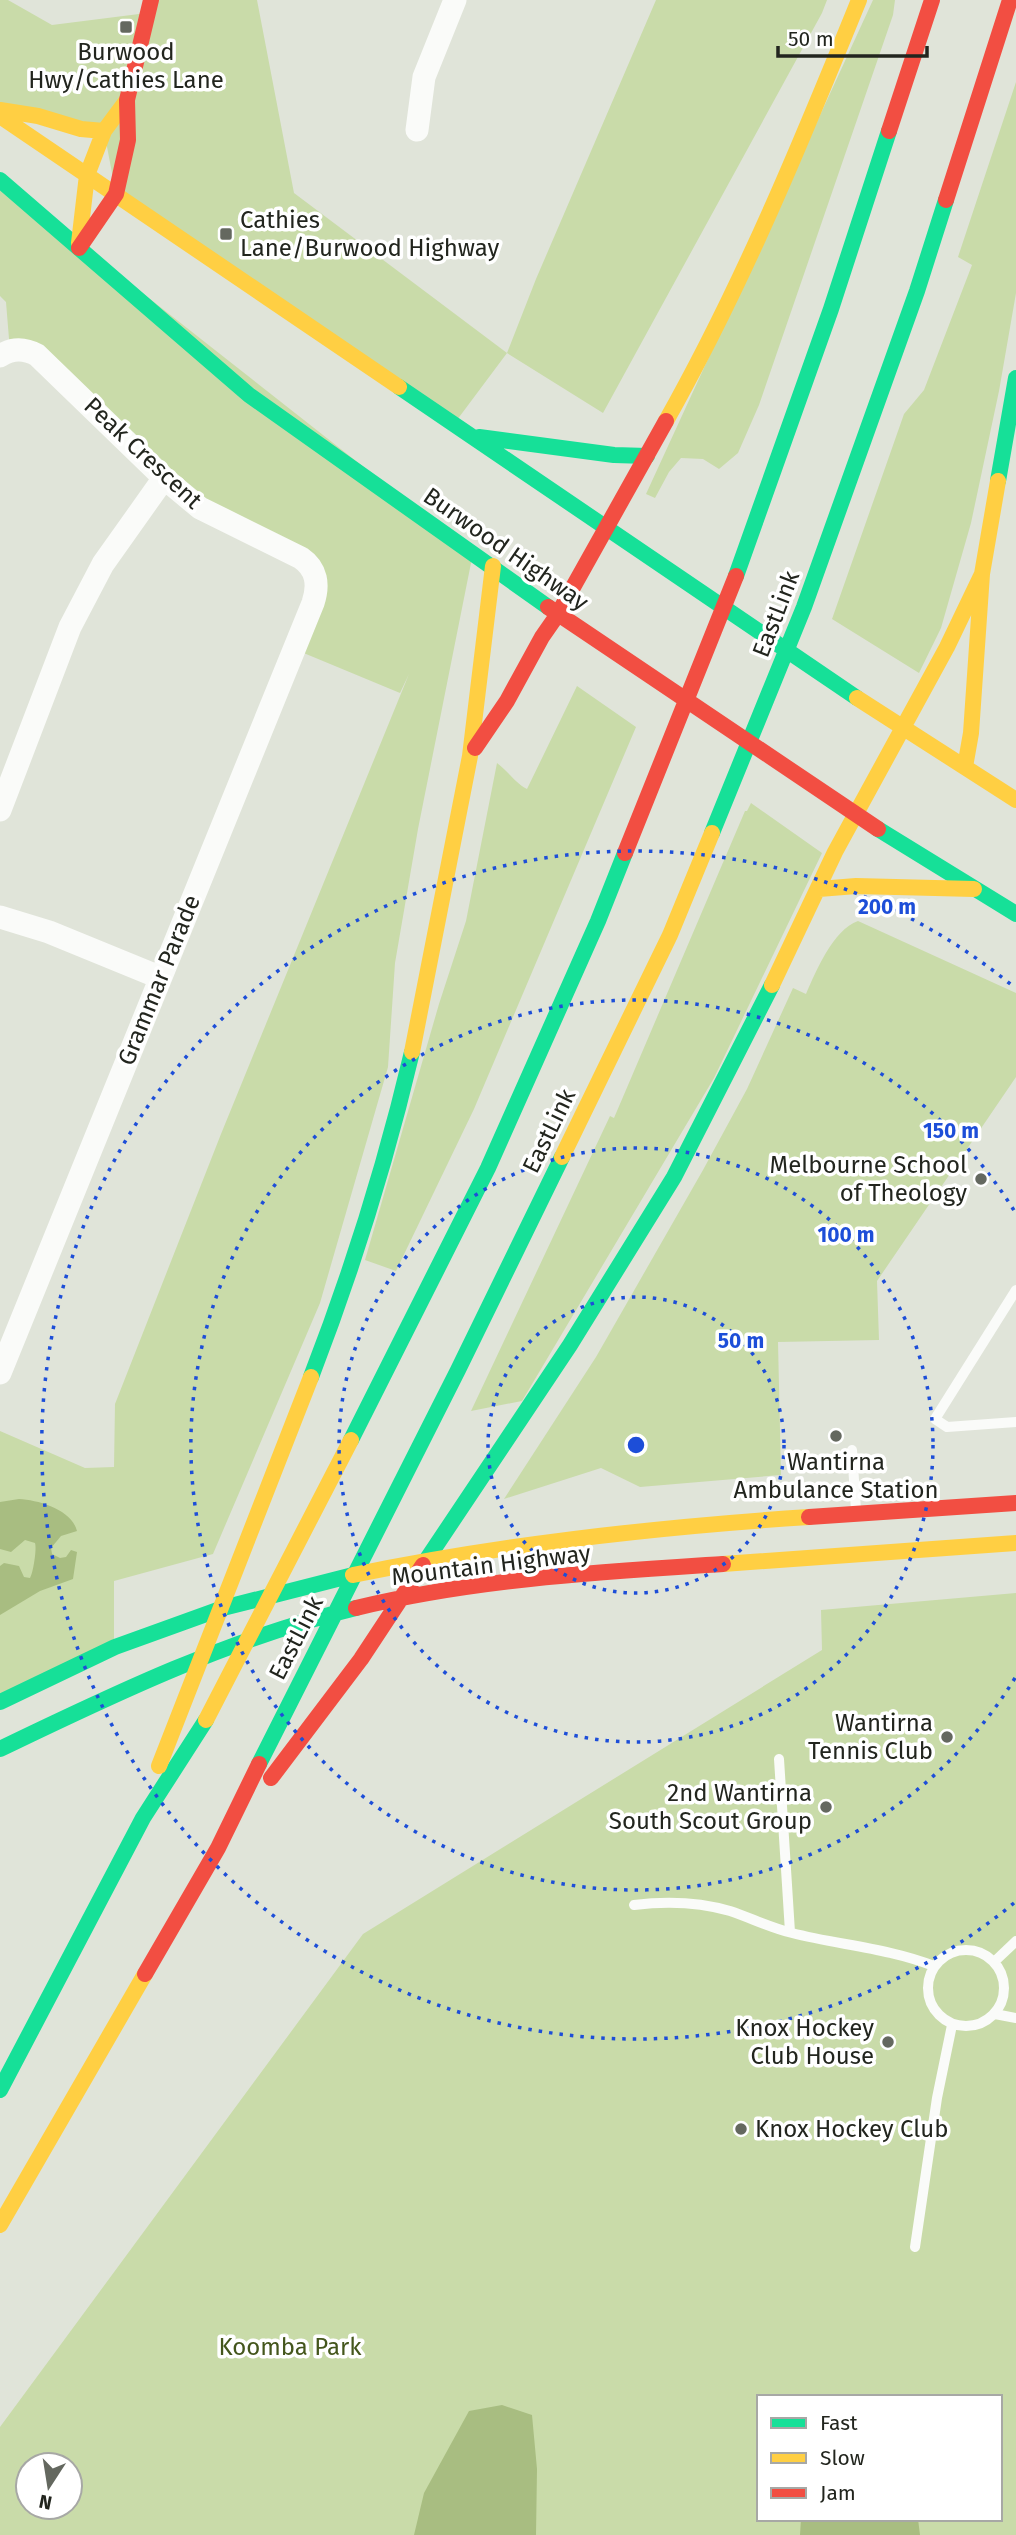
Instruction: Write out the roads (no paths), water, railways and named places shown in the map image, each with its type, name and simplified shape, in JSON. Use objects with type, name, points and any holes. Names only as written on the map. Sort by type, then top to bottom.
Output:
[{"type":"main road","points":[[79,248],[116,194],[128,140],[127,100],[151,0]]},
{"type":"main road","points":[[470,756],[507,701],[542,637],[558,614],[701,359],[809,124],[859,0]]},
{"type":"main road","name":"EastLink","points":[[0,2090],[143,1818],[202,1727],[299,1544],[488,1168],[598,921],[740,566],[831,309],[932,0]]},
{"type":"main road","name":"EastLink","points":[[0,2225],[218,1848],[664,947],[722,812],[804,607],[917,291],[1010,0]]},
{"type":"main road","points":[[79,248],[87,175],[104,131],[127,100]]},
{"type":"main road","points":[[0,110],[38,116],[81,129],[104,131]]},
{"type":"main road","points":[[0,116],[902,729],[1016,800]]},
{"type":"main road","name":"Burwood Highway","points":[[0,180],[250,395],[558,614],[855,816],[1016,914]]},
{"type":"main road","points":[[965,767],[971,733],[982,574],[1016,378]]},
{"type":"main road","points":[[472,436],[614,455],[648,456]]},
{"type":"main road","points":[[143,1818],[167,1741],[336,1313],[395,1124],[412,1052],[470,756],[493,566]]},
{"type":"main road","points":[[218,1848],[361,1659],[570,1345],[674,1177],[768,995],[855,816],[947,647],[982,574]]},
{"type":"main road","points":[[819,889],[856,886],[975,889]]},
{"type":"main road","name":"Mountain Highway","points":[[0,1702],[125,1643],[271,1595],[370,1570],[516,1544],[580,1536],[682,1526],[1016,1503]]},
{"type":"main road","name":"Mountain Highway","points":[[0,1749],[160,1672],[210,1651],[323,1616],[416,1595],[506,1582],[604,1573],[1016,1543]]},
{"type":"street","points":[[416,130],[424,77],[456,0]]},
{"type":"street","name":"Peak Crescent","points":[[0,356],[15,350],[26,350],[37,355],[164,478],[208,513],[301,558],[313,570],[317,586]]},
{"type":"street","points":[[0,810],[70,627],[103,564],[164,478]]},
{"type":"street","name":"Grammar Parade","points":[[0,1373],[8,1329],[159,977],[313,603],[317,586]]},
{"type":"street","points":[[0,917],[50,932],[159,977]]},
{"type":"lane","points":[[1016,1290],[935,1419],[947,1427],[1016,1422]]},
{"type":"lane","points":[[852,1450],[856,1514]]},
{"type":"lane","points":[[779,1759],[790,1933]]},
{"type":"lane","points":[[634,1905],[658,1902],[728,1910],[790,1933],[907,1955],[934,1966]]},
{"type":"lane","points":[[994,1962],[1016,1941]]},
{"type":"lane","points":[[969,1950],[994,1962],[1001,1973],[1004,1986],[1003,2000],[995,2014],[972,2026],[952,2025],[941,2018],[932,2007],[928,1995],[928,1981],[934,1966],[956,1951],[969,1950]]},
{"type":"lane","points":[[995,2014],[1016,2018]]},
{"type":"lane","points":[[915,2247],[937,2098],[952,2025]]},
{"type":"place","name":"Burwood Hwy/Cathies Lane","points":[[126,27]]},
{"type":"place","name":"Cathies Lane/Burwood Highway","points":[[226,234]]},
{"type":"place","name":"Melbourne School of Theology","points":[[981,1179]]},
{"type":"place","name":"Wantirna Ambulance Station","points":[[836,1436]]},
{"type":"place","name":"Wantirna Tennis Club","points":[[947,1737]]},
{"type":"place","name":"2nd Wantirna South Scout Group","points":[[826,1807]]},
{"type":"place","name":"Knox Hockey Club House","points":[[888,2042]]},
{"type":"place","name":"Knox Hockey Club","points":[[741,2129]]},
{"type":"park label","name":"Koomba Park","points":[[290,2347]]}]
